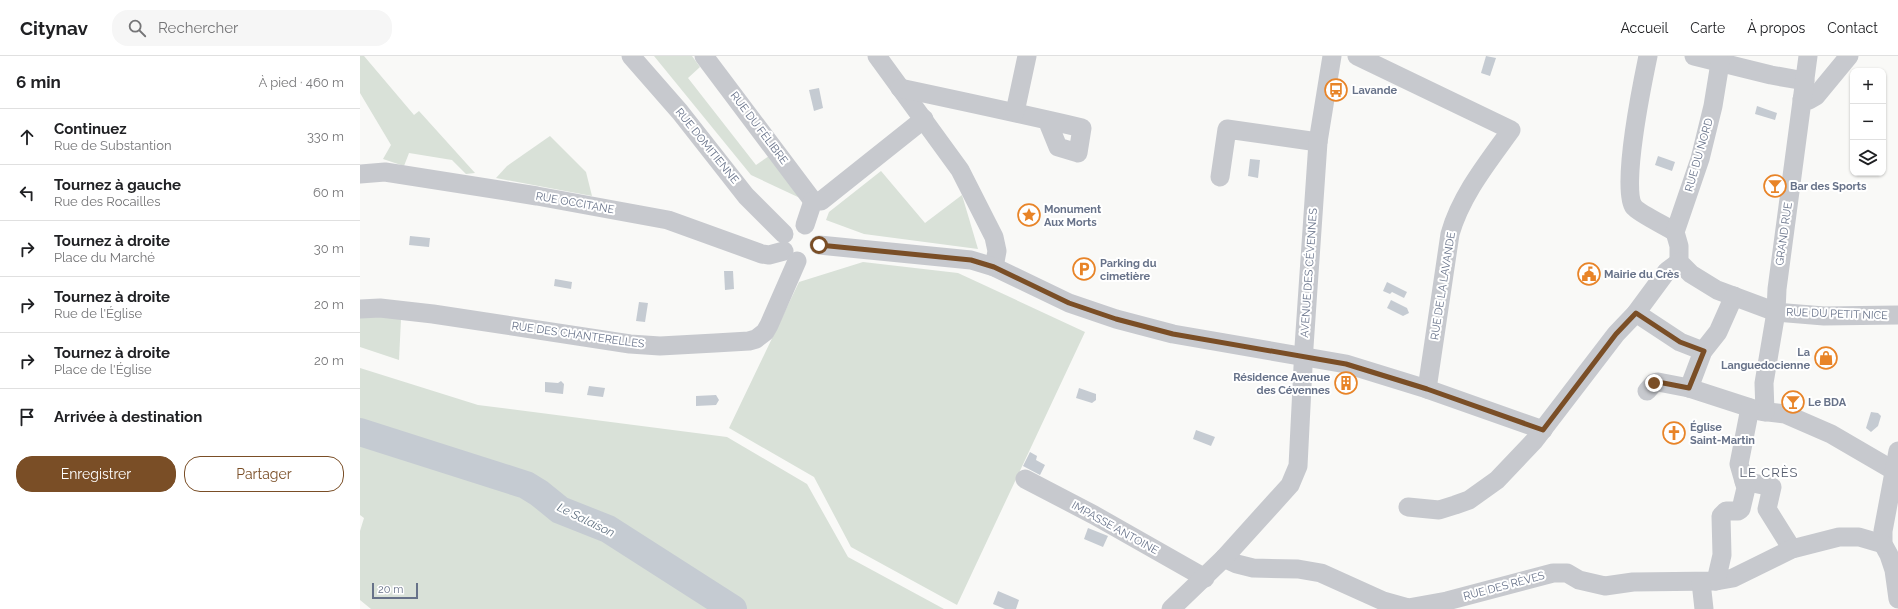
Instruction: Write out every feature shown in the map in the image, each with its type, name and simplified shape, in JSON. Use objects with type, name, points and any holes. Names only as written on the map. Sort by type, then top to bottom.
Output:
[{"type":"street","name":"RUE DOMITIENNE","points":[[631,56],[680,112],[788,249]]},
{"type":"street","name":"RUE DU FÉLIBRE","points":[[704,56],[813,201]]},
{"type":"street","points":[[877,56],[960,170],[994,237],[997,251],[994,267]]},
{"type":"street","points":[[1014,112],[1027,56]]},
{"type":"street","name":"AVENUE DES CÉVENNES","points":[[1171,609],[1205,578],[1294,480],[1298,466],[1318,142],[1332,56]]},
{"type":"street","name":"RUE DE LA LAVANDE","points":[[1357,56],[1511,130],[1481,172],[1454,219],[1450,234],[1427,389]]},
{"type":"street","name":"RUE DU PETIT NICE","points":[[1648,56],[1636,113],[1630,181],[1631,200],[1634,208],[1678,246],[1691,274],[1703,283],[1717,290],[1776,312],[1824,316],[1898,316]]},
{"type":"street","points":[[1694,56],[1803,90],[1809,100],[1816,96],[1849,56]]},
{"type":"street","name":"GRAND RUE","points":[[1708,581],[1722,555],[1721,516],[1726,511],[1738,511],[1741,508],[1746,488],[1739,464],[1764,384],[1776,312],[1777,289],[1808,56]]},
{"type":"street","name":"RUE DU NORD","points":[[1678,246],[1713,106],[1720,63]]},
{"type":"street","points":[[900,88],[1047,120]]},
{"type":"street","points":[[805,225],[813,201],[821,201],[924,119]]},
{"type":"street","points":[[1220,177],[1227,129],[1318,142]]},
{"type":"street","name":"RUE OCCITANE","points":[[360,174],[385,172],[544,197],[668,220],[762,254],[769,255],[788,249]]},
{"type":"street","points":[[795,225],[805,225],[815,232],[819,245],[811,258],[804,261],[788,249],[795,225]]},
{"type":"street","points":[[819,245],[971,260],[994,267],[1069,303],[1116,319],[1173,334],[1304,358],[1346,364],[1427,389],[1543,430]]},
{"type":"street","points":[[1408,506],[1439,510],[1469,500],[1483,491],[1507,471],[1543,430],[1616,334],[1636,313],[1667,271],[1678,246]]},
{"type":"street","name":"RUE DES CHANTERELLES","points":[[360,309],[380,308],[432,314],[630,344],[660,346],[749,341],[765,332],[788,249]]},
{"type":"street","points":[[1689,388],[1704,351],[1718,332],[1734,296]]},
{"type":"street","points":[[1636,313],[1680,342],[1704,351]]},
{"type":"street","points":[[1648,391],[1654,383],[1658,382],[1689,388],[1757,410],[1785,414],[1831,434],[1896,472]]},
{"type":"street","points":[[1898,451],[1896,472],[1883,531],[1883,544],[1889,555],[1894,570],[1898,599]]},
{"type":"street","name":"IMPASSE ANTOINE","points":[[1025,479],[1094,515],[1205,578]]},
{"type":"street","points":[[1744,481],[1772,487],[1767,509],[1792,549]]},
{"type":"street","points":[[1704,609],[1708,581],[1733,578],[1792,549],[1839,537],[1859,537],[1883,544]]},
{"type":"street","name":"RUE DES RÈVES","points":[[1224,558],[1237,564],[1253,568],[1298,569],[1321,573],[1382,601],[1408,608],[1447,601],[1553,573],[1567,573],[1579,580],[1606,586],[1634,582],[1708,581]]},
{"type":"shaded area","points":[[360,56],[364,56],[414,115],[419,111],[475,173],[466,174],[452,160],[409,153],[404,166],[383,159],[391,145],[360,93]]},
{"type":"shaded area","points":[[654,56],[692,56],[700,67],[688,78],[756,165],[769,156],[800,198],[751,175]]},
{"type":"shaded area","points":[[1486,56],[1496,58],[1490,76],[1481,73]]},
{"type":"shaded area","points":[[819,88],[823,108],[814,111],[809,90]]},
{"type":"shaded area","points":[[1757,106],[1777,113],[1775,120],[1755,114]]},
{"type":"shaded area","points":[[550,136],[586,172],[592,196],[496,178],[507,166]]},
{"type":"shaded area","points":[[1658,156],[1675,162],[1672,171],[1655,165]]},
{"type":"shaded area","points":[[1250,159],[1260,160],[1258,178],[1248,176]]},
{"type":"shaded area","points":[[881,171],[925,223],[962,195],[978,249],[864,234],[826,220],[829,212]]},
{"type":"shaded area","points":[[410,236],[430,238],[429,247],[409,245]]},
{"type":"shaded area","points":[[863,262],[958,273],[1085,332],[957,605],[851,547],[814,477],[729,428],[799,282]]},
{"type":"shaded area","points":[[724,271],[733,271],[734,289],[725,290]]},
{"type":"shaded area","points":[[555,279],[572,282],[571,289],[554,286]]},
{"type":"shaded area","points":[[1387,282],[1407,292],[1404,298],[1392,292],[1390,294],[1383,291]]},
{"type":"shaded area","points":[[1391,300],[1407,308],[1409,313],[1403,316],[1387,308]]},
{"type":"shaded area","points":[[639,302],[648,303],[645,322],[636,321]]},
{"type":"shaded area","points":[[379,316],[401,319],[399,360],[360,347],[360,318]]},
{"type":"shaded area","points":[[360,368],[478,405],[727,437],[807,484],[848,557],[944,609],[371,609],[360,600],[360,531],[364,518],[360,515]]},
{"type":"shaded area","points":[[561,381],[564,384],[563,394],[545,392],[545,382],[558,383]]},
{"type":"shaded area","points":[[589,386],[605,388],[603,397],[587,395]]},
{"type":"shaded area","points":[[1079,388],[1096,394],[1096,400],[1092,403],[1076,398]]},
{"type":"shaded area","points":[[716,395],[719,400],[716,405],[696,406],[696,396]]},
{"type":"shaded area","points":[[1871,412],[1878,413],[1881,416],[1878,426],[1871,432],[1866,428]]},
{"type":"shaded area","points":[[1196,430],[1215,437],[1211,446],[1193,439]]},
{"type":"shaded area","points":[[1030,452],[1037,456],[1036,460],[1045,465],[1040,475],[1023,466]]},
{"type":"shaded area","points":[[1088,528],[1108,536],[1103,547],[1084,539]]},
{"type":"shaded area","points":[[998,591],[1019,600],[1016,609],[1005,609],[993,604]]},
{"type":"waterway","name":"Le Salaison","points":[[360,432],[526,485],[539,493],[560,510],[608,529],[733,609]]},
{"type":"place","name":"Lavande","points":[[1336,90]]},
{"type":"place","name":"Bar des Sports","points":[[1775,186]]},
{"type":"place","name":"Monument Aux Morts","points":[[1029,215]]},
{"type":"place","name":"Parking du cimetière","points":[[1084,269]]},
{"type":"place","name":"Mairie du Crès","points":[[1589,274]]},
{"type":"place","name":"La Languedocienne","points":[[1826,358]]},
{"type":"place","name":"Résidence Avenue des Cévennes","points":[[1346,383]]},
{"type":"place","name":"Le BDA","points":[[1793,402]]},
{"type":"place","name":"Église Saint-Martin","points":[[1674,433]]},
{"type":"district","name":"LE CRÈS","points":[[1769,472]]},
{"type":"route","points":[[819,245],[866,248],[971,260],[994,267],[1069,303],[1116,319],[1173,334],[1304,358],[1346,364],[1427,389],[1543,430],[1616,334],[1636,313],[1680,342],[1704,351],[1689,388],[1658,382],[1654,383]]}]
